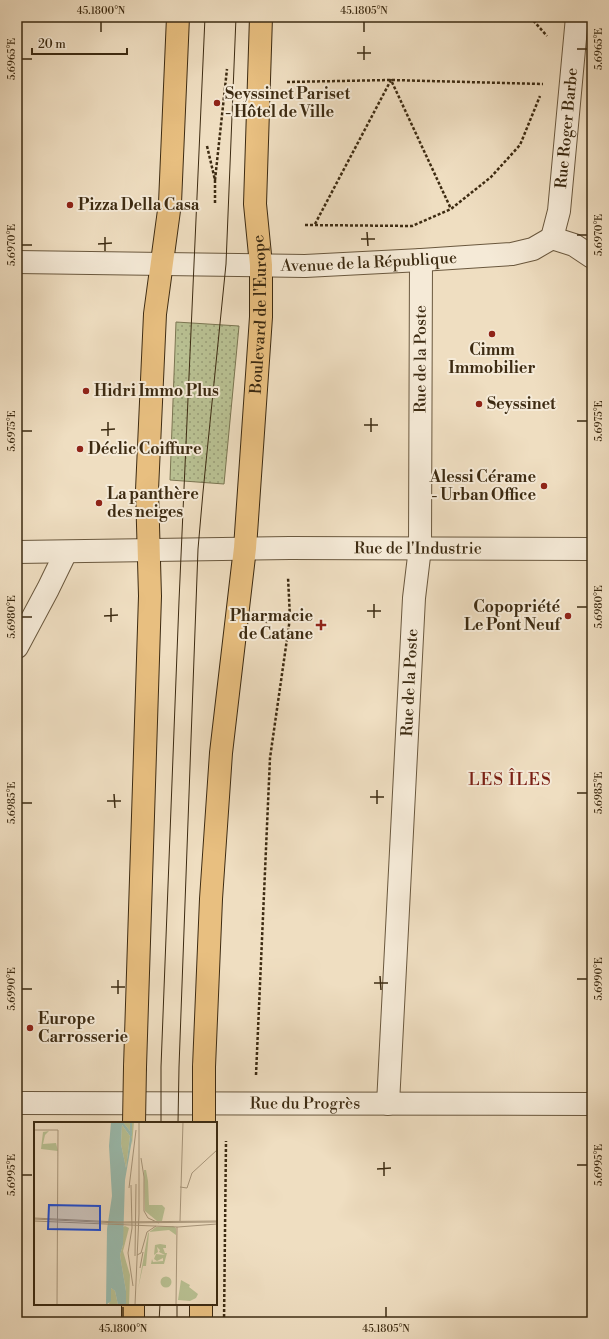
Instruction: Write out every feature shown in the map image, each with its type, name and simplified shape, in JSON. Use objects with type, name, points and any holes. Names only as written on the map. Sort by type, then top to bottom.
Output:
[{"type":"main road","points":[[134,1122],[150,596],[148,550],[148,462],[155,314],[170,203],[178,17]]},
{"type":"main road","name":"Boulevard de l'Europe","points":[[204,1122],[204,1067],[213,868],[221,753],[245,548],[261,318],[261,265],[255,204],[261,17]]},
{"type":"main road","points":[[133,1305],[133,1322]]},
{"type":"main road","points":[[201,1305],[201,1322]]},
{"type":"street","name":"Rue Roger Barbe","points":[[552,238],[559,211],[577,17]]},
{"type":"street","name":"Avenue de la République","points":[[17,262],[324,265],[512,254],[533,249],[552,238]]},
{"type":"street","points":[[552,238],[574,245],[592,257]]},
{"type":"street","name":"Rue de la Poste","points":[[388,1104],[414,598],[420,548],[421,260]]},
{"type":"street","name":"Rue de l'Industrie","points":[[148,550],[245,548],[592,549]]},
{"type":"street","points":[[17,552],[148,550]]},
{"type":"street","points":[[17,647],[66,552]]},
{"type":"street","name":"Rue du Progrès","points":[[17,1103],[592,1104]]},
{"type":"path","points":[[215,203],[215,180],[227,69]]},
{"type":"path","points":[[391,80],[451,209]]},
{"type":"path","points":[[315,224],[391,80]]},
{"type":"path","points":[[285,82],[391,80],[546,84],[520,145],[491,177],[451,209],[412,226],[305,225]]},
{"type":"path","points":[[207,146],[215,180]]},
{"type":"path","points":[[254,1104],[270,758],[290,618],[288,577]]},
{"type":"path","points":[[224,1322],[226,1139]]},
{"type":"green space","points":[[176,322],[239,326],[224,484],[170,480]]},
{"type":"tram line","points":[[161,1122],[161,1067],[179,601],[205,17]]},
{"type":"tram line","points":[[178,1122],[198,549],[226,264],[236,17]]},
{"type":"tram line","points":[[159,1322],[160,1305]]},
{"type":"tram line","points":[[177,1305],[177,1322]]},
{"type":"place","name":"Seyssinet Pariset - Hôtel de Ville","points":[[217,103]]},
{"type":"place","name":"Pizza Della Casa","points":[[70,205]]},
{"type":"place","name":"Cimm Immobilier","points":[[492,334]]},
{"type":"place","name":"Hidri Immo Plus","points":[[86,391]]},
{"type":"place","name":"Seyssinet","points":[[479,404]]},
{"type":"place","name":"Déclic Coiffure","points":[[80,449]]},
{"type":"place","name":"Alessi Cérame - Urban Office","points":[[544,486]]},
{"type":"place","name":"La panthère des neiges","points":[[99,503]]},
{"type":"place","name":"Copopriété Le Pont Neuf","points":[[568,616]]},
{"type":"place","name":"Pharmacie de Catane","points":[[321,625]]},
{"type":"place","name":"Europe Carrosserie","points":[[30,1028]]},
{"type":"district","name":"LES ÎLES","points":[[510,780]]}]
